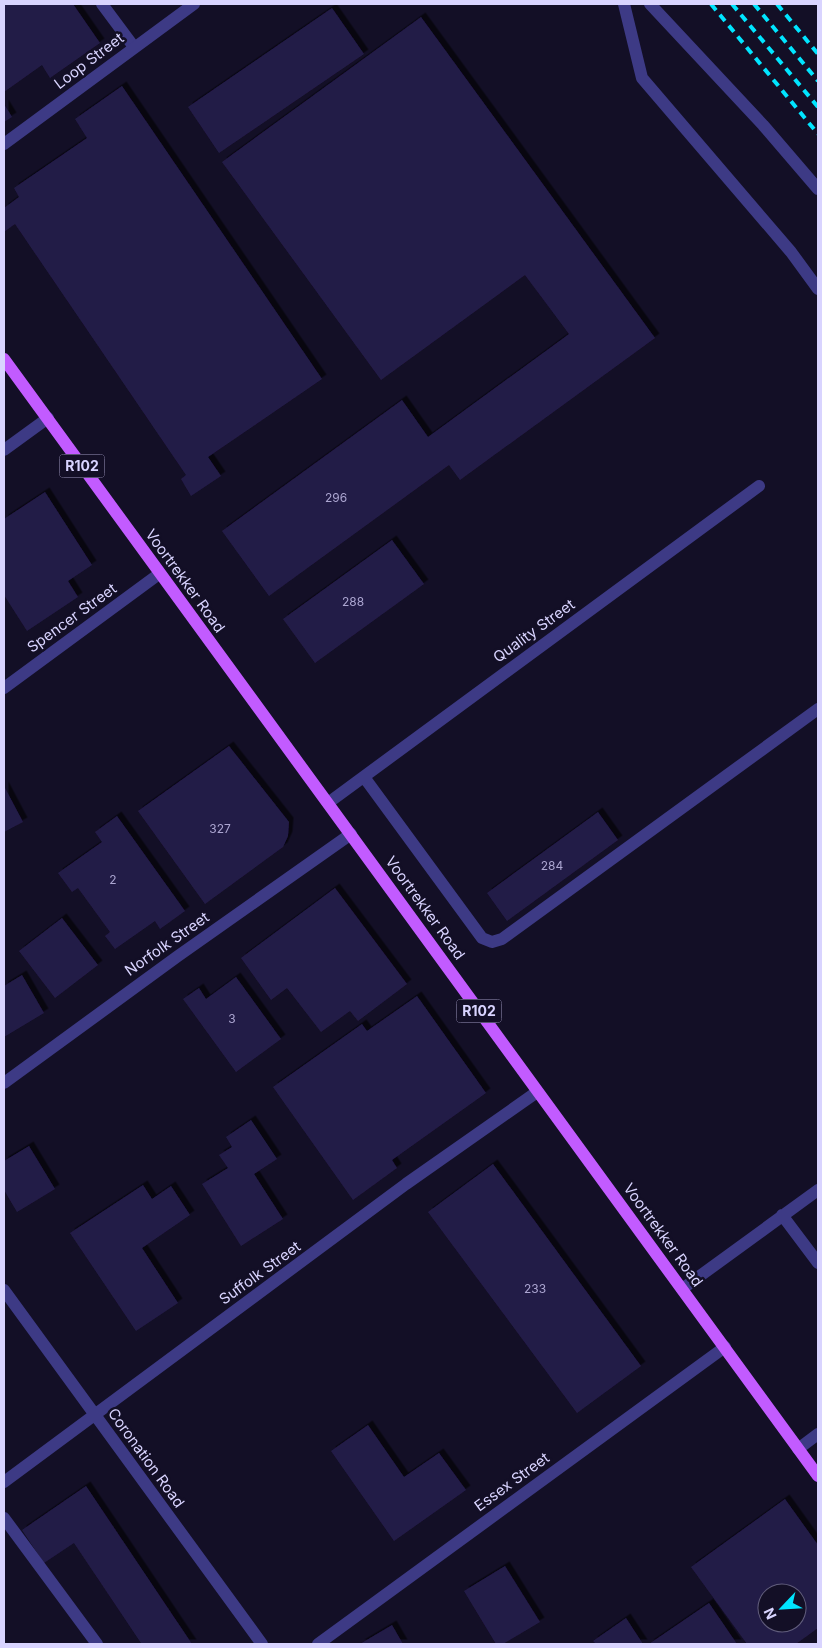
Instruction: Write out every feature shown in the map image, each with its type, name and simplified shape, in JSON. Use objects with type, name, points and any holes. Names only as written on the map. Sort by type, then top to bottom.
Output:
[{"type":"main road","name":"Voortrekker Road","points":[[4,360],[818,1476]]},
{"type":"street","points":[[102,4],[134,48]]},
{"type":"street","name":"Loop Street","points":[[4,144],[194,4]]},
{"type":"street","points":[[624,4],[642,78],[791,252],[818,290]]},
{"type":"street","points":[[650,4],[763,125],[818,189]]},
{"type":"street","points":[[4,450],[48,418]]},
{"type":"street","name":"Quality Street","points":[[328,803],[759,486]]},
{"type":"street","name":"Spencer Street","points":[[4,688],[159,574]]},
{"type":"street","points":[[364,777],[482,938],[492,942],[502,939],[818,709]]},
{"type":"street","name":"Norfolk Street","points":[[4,1083],[156,972],[351,834]]},
{"type":"street","name":"Suffolk Street","points":[[4,1482],[406,1184],[538,1092]]},
{"type":"street","points":[[682,1289],[818,1190]]},
{"type":"street","points":[[782,1215],[818,1263]]},
{"type":"street","name":"Coronation Road","points":[[4,1290],[262,1644]]},
{"type":"street","name":"Essex Street","points":[[318,1644],[725,1347]]},
{"type":"street","points":[[798,1448],[818,1434]]},
{"type":"street","points":[[4,1518],[97,1644]]},
{"type":"building","points":[[4,4],[73,4],[100,43],[50,78],[42,65],[4,92]]},
{"type":"building","points":[[332,8],[364,54],[219,153],[188,107]]},
{"type":"building","points":[[421,17],[655,338],[460,480],[449,465],[269,596],[222,531],[402,400],[428,437],[569,334],[525,275],[381,380],[222,162]]},
{"type":"building","points":[[122,86],[322,379],[208,457],[221,476],[191,496],[181,479],[186,475],[15,224],[4,232],[4,208],[19,197],[14,188],[87,138],[75,119]]},
{"type":"building","points":[[4,104],[12,117],[4,122]]},
{"type":"building","points":[[45,492],[92,565],[68,581],[78,597],[27,631],[4,595],[4,519]]},
{"type":"building","points":[[392,540],[424,584],[315,663],[283,619]]},
{"type":"building","points":[[229,746],[289,822],[288,836],[283,847],[205,904],[138,811]]},
{"type":"building","points":[[4,786],[23,822],[4,832]]},
{"type":"building","points":[[598,812],[618,840],[507,921],[487,893]]},
{"type":"building","points":[[117,816],[185,911],[160,929],[155,921],[115,949],[105,936],[110,932],[78,888],[72,892],[58,873],[102,842],[95,832]]},
{"type":"building","points":[[335,888],[407,984],[358,1021],[350,1011],[321,1032],[287,988],[271,1000],[241,958]]},
{"type":"building","points":[[62,918],[98,965],[55,998],[19,951]]},
{"type":"building","points":[[22,975],[44,1013],[4,1037],[4,986]]},
{"type":"building","points":[[236,977],[281,1039],[236,1072],[183,999],[199,988],[206,999]]},
{"type":"building","points":[[417,996],[486,1093],[392,1160],[397,1168],[353,1200],[273,1087],[362,1024],[367,1031]]},
{"type":"building","points":[[251,1120],[277,1159],[254,1174],[283,1219],[241,1246],[202,1184],[228,1168],[219,1155],[232,1147],[226,1137]]},
{"type":"building","points":[[29,1146],[55,1189],[17,1212],[4,1190],[4,1161]]},
{"type":"building","points":[[493,1164],[641,1366],[577,1413],[428,1212]]},
{"type":"building","points":[[143,1185],[152,1199],[171,1186],[190,1215],[142,1248],[178,1303],[136,1331],[70,1233]]},
{"type":"building","points":[[368,1425],[404,1477],[439,1453],[466,1490],[394,1541],[331,1451]]},
{"type":"building","points":[[86,1486],[192,1644],[139,1644],[141,1643],[74,1543],[44,1563],[22,1530]]},
{"type":"building","points":[[785,1499],[818,1545],[818,1628],[796,1644],[747,1644],[691,1567]]},
{"type":"building","points":[[505,1566],[540,1622],[503,1644],[496,1644],[464,1591]]},
{"type":"building","points":[[709,1603],[737,1644],[649,1644]]},
{"type":"building","points":[[626,1618],[643,1644],[596,1644],[593,1641]]},
{"type":"building","points":[[392,1625],[403,1644],[360,1644]]},
{"type":"railway","points":[[711,4],[818,134]]},
{"type":"railway","points":[[732,4],[818,107]]},
{"type":"railway","points":[[754,4],[818,81]]},
{"type":"railway","points":[[777,4],[818,54]]}]
